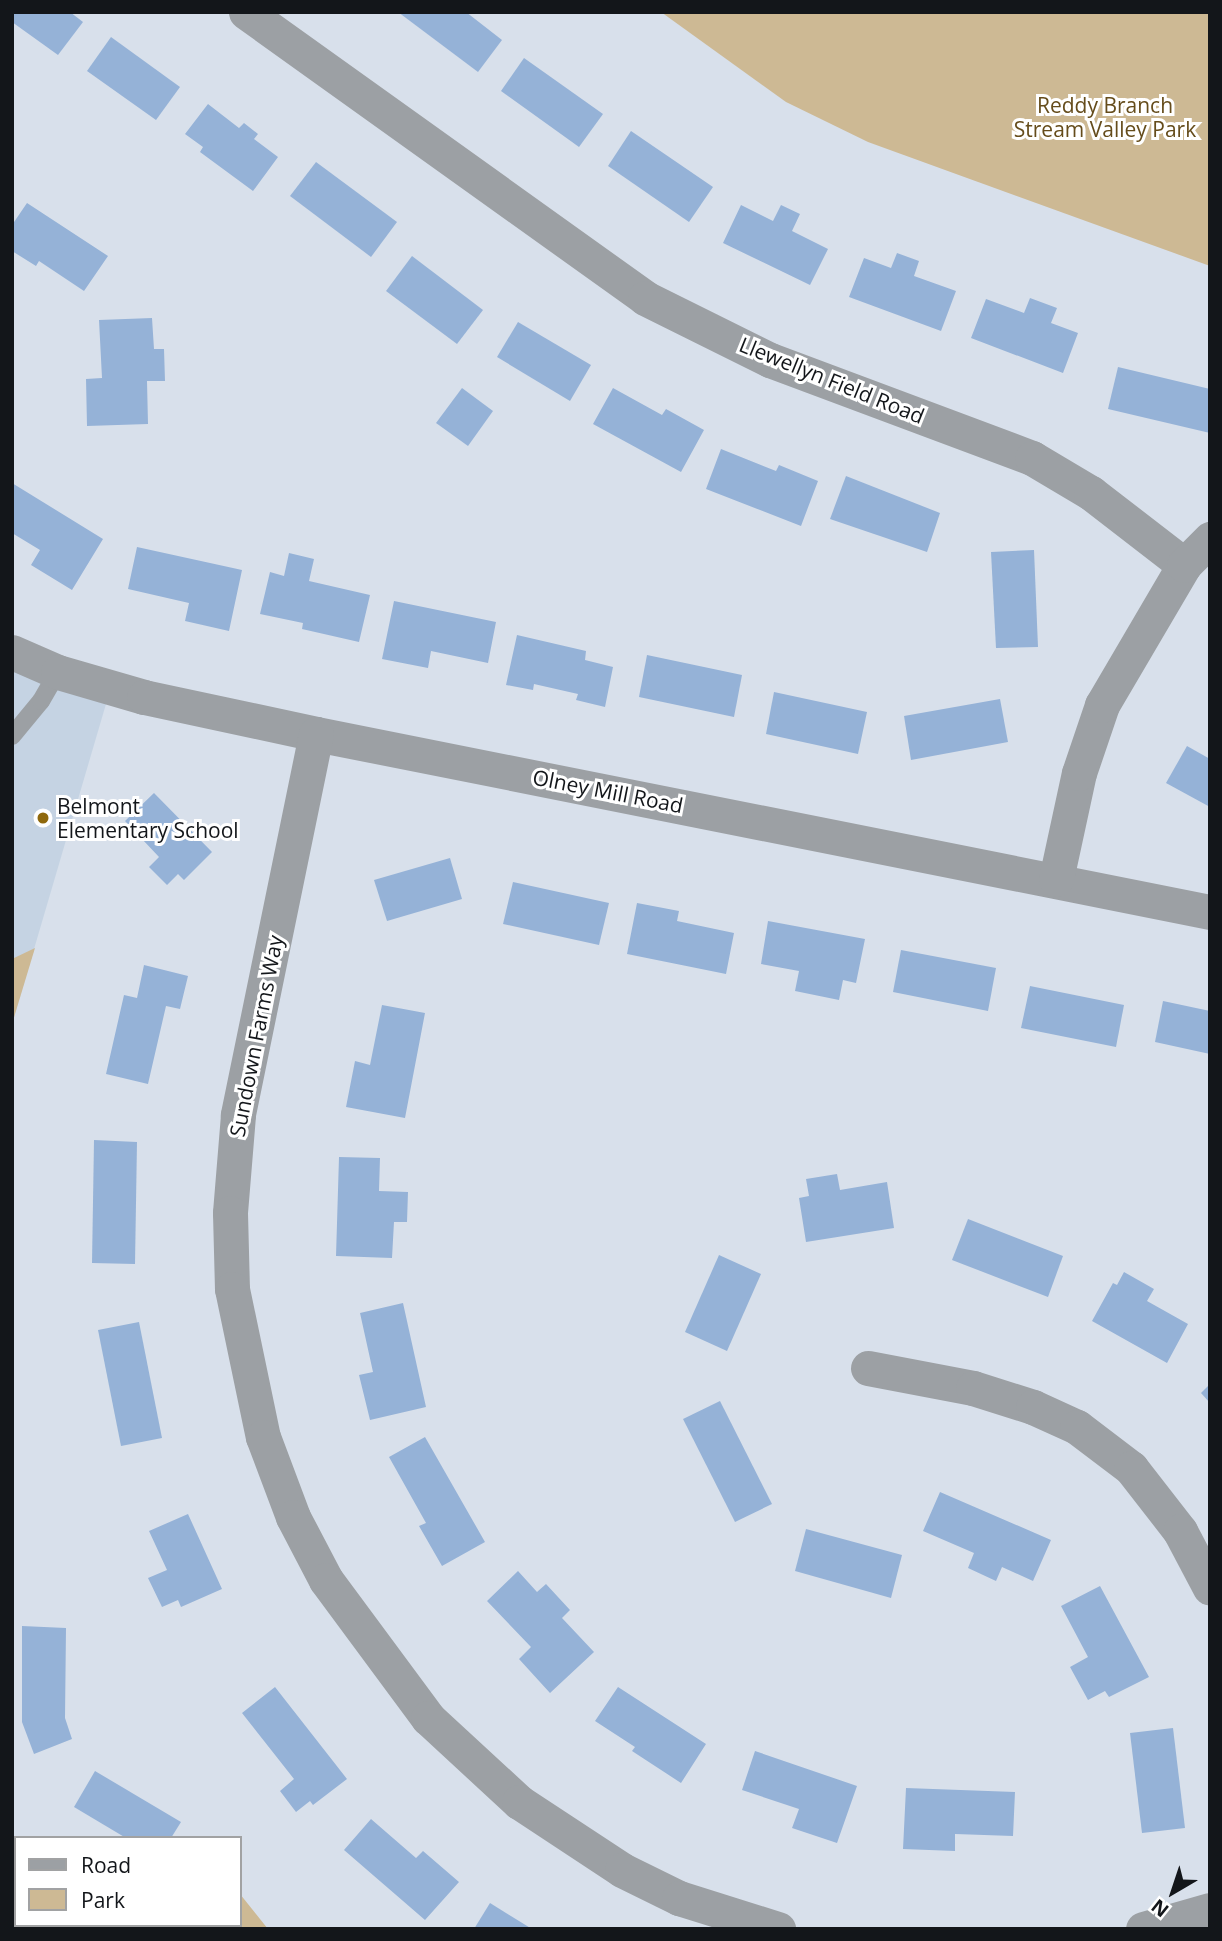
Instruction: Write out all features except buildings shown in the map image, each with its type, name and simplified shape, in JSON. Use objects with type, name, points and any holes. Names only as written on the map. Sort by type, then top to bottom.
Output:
[{"type":"street","name":"Llewellyn Field Road","points":[[246,12],[645,298],[770,360],[1032,458],[1091,493],[1184,565]]},
{"type":"street","points":[[1056,879],[1079,773],[1102,705],[1184,565],[1210,539]]},
{"type":"street","name":"Olney Mill Road","points":[[12,652],[58,672],[144,697],[316,734],[1056,879],[1210,912]]},
{"type":"street","name":"Sundown Farms Way","points":[[316,734],[238,1115],[230,1213],[235,1302],[263,1437],[293,1517],[326,1580],[428,1718],[519,1802],[622,1870],[679,1898],[778,1929]]},
{"type":"street","points":[[868,1368],[973,1388],[1033,1407],[1077,1427],[1131,1468],[1180,1531],[1210,1588]]},
{"type":"street","points":[[1143,1929],[1210,1910]]},
{"type":"lane","points":[[12,736],[41,701],[58,672]]},
{"type":"shaded area","name":"Belmont Elementary School","points":[[12,652],[111,687],[12,1024]]},
{"type":"green space","name":"Reddy Branch Stream Valley Park","points":[[661,12],[1210,12],[1210,266],[868,142],[786,102]]},
{"type":"green space","points":[[35,948],[12,1024],[12,959]]},
{"type":"green space","points":[[12,1847],[14,1927],[95,1929],[12,1929]]},
{"type":"green space","points":[[242,1896],[268,1929],[146,1929],[242,1927]]},
{"type":"place","name":"Belmont Elementary School","points":[[43,818]]}]
